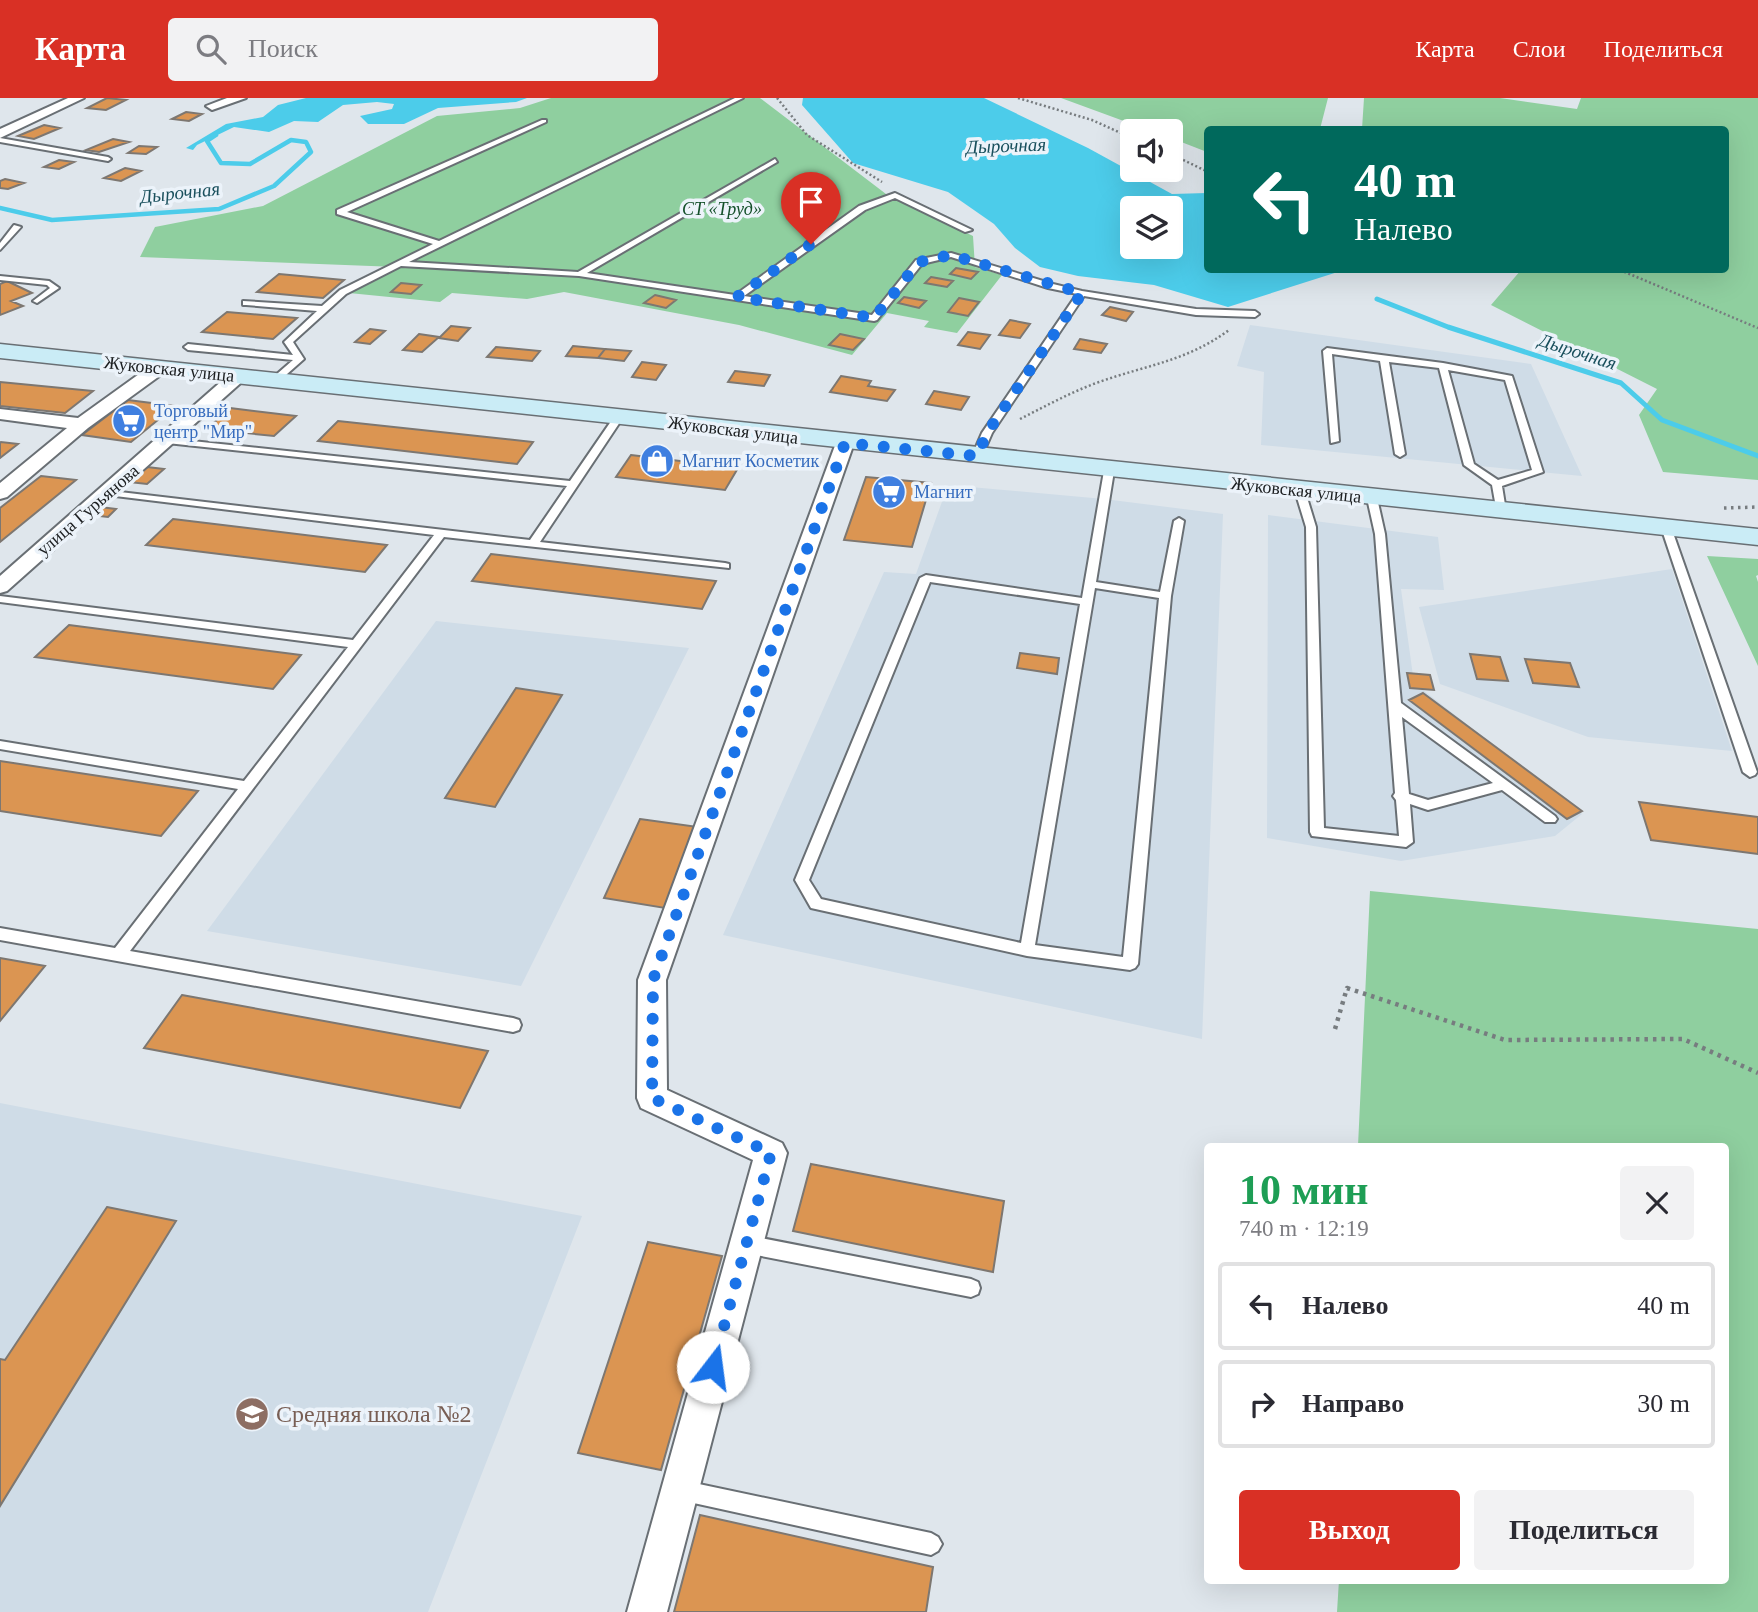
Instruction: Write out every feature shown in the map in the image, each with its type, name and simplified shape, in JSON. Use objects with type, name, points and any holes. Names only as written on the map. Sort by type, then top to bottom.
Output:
[{"type":"main road","name":"Жуковская улица","points":[[0,351],[619,416],[845,443],[982,444],[1109,471],[1667,530],[1758,537]]},
{"type":"street","points":[[0,134],[78,98]]},
{"type":"street","points":[[212,106],[240,98]]},
{"type":"street","points":[[0,493],[82,424],[159,368]]},
{"type":"street","name":"улица Гурьянова","points":[[0,587],[238,376]]},
{"type":"street","points":[[0,414],[82,424]]},
{"type":"street","points":[[647,1612],[771,1153],[652,1098],[653,980],[845,443]]},
{"type":"lane","points":[[299,358],[288,342],[343,292],[404,264],[538,194],[740,98]]},
{"type":"lane","points":[[442,244],[340,212],[544,121]]},
{"type":"lane","points":[[0,140],[108,159]]},
{"type":"lane","points":[[579,274],[775,161]]},
{"type":"lane","points":[[737,297],[862,208],[895,195],[968,230]]},
{"type":"lane","points":[[0,248],[17,227]]},
{"type":"lane","points":[[404,264],[579,274],[874,318],[919,262],[951,255],[1082,293],[1209,313],[1255,314]]},
{"type":"lane","points":[[0,278],[49,283],[55,288],[37,301]]},
{"type":"lane","points":[[982,444],[1082,293]]},
{"type":"lane","points":[[1185,299],[1209,313]]},
{"type":"lane","points":[[246,303],[325,309]]},
{"type":"lane","points":[[188,347],[299,358]]},
{"type":"lane","points":[[1334,441],[1326,351],[1443,366],[1509,378],[1538,472],[1497,484]]},
{"type":"lane","points":[[275,380],[299,358]]},
{"type":"lane","points":[[1384,358],[1400,454]]},
{"type":"lane","points":[[1443,366],[1469,465],[1497,484],[1500,511]]},
{"type":"lane","points":[[533,544],[619,416]]},
{"type":"lane","points":[[167,440],[573,484]]},
{"type":"lane","points":[[1027,950],[1109,471]]},
{"type":"lane","points":[[1300,491],[1311,527],[1317,832],[1406,842],[1400,796],[1380,534],[1372,498]]},
{"type":"lane","points":[[107,492],[725,566]]},
{"type":"lane","points":[[1087,602],[926,578],[802,880],[816,904],[1027,950],[1130,964],[1165,596],[1179,520]]},
{"type":"lane","points":[[1667,530],[1750,772]]},
{"type":"lane","points":[[118,955],[441,533]]},
{"type":"lane","points":[[1090,584],[1165,596]]},
{"type":"lane","points":[[0,599],[356,644]]},
{"type":"lane","points":[[1394,704],[1550,819]]},
{"type":"lane","points":[[0,745],[247,786]]},
{"type":"lane","points":[[1400,796],[1428,806],[1504,785]]},
{"type":"lane","points":[[0,934],[513,1025]]},
{"type":"lane","points":[[746,1244],[971,1288]]},
{"type":"lane","points":[[680,1490],[931,1544]]},
{"type":"path","points":[[1018,98],[1092,120],[1120,133]]},
{"type":"path","points":[[1183,161],[1204,170]]},
{"type":"path","points":[[1627,273],[1758,328]]},
{"type":"path","points":[[982,444],[1092,384],[1114,376],[1151,369],[1207,348],[1233,326],[1255,314]]},
{"type":"path","points":[[1335,1029],[1347,988],[1505,1040],[1684,1039],[1758,1073]]},
{"type":"shaded area","points":[[1250,325],[1531,364],[1582,476],[1261,445],[1264,372],[1237,366]]},
{"type":"shaded area","points":[[948,485],[1104,499],[1223,514],[1202,1039],[723,935],[884,572],[916,574]]},
{"type":"shaded area","points":[[1268,515],[1438,537],[1444,590],[1401,589],[1414,683],[1582,814],[1555,836],[1401,861],[1267,838]]},
{"type":"shaded area","points":[[1672,569],[1732,751],[1588,737],[1440,684],[1419,607]]},
{"type":"shaded area","points":[[436,621],[689,648],[521,986],[207,931]]},
{"type":"shaded area","name":"Средняя школа №2","points":[[0,1103],[582,1216],[428,1612],[0,1612]]},
{"type":"green space","name":"СТ «Труд»","points":[[551,98],[760,98],[886,194],[973,236],[975,267],[1002,275],[957,333],[924,327],[929,321],[887,313],[852,355],[739,325],[564,292],[527,299],[452,293],[440,302],[349,293],[397,267],[140,257],[155,227],[263,206],[437,116],[520,108]]},
{"type":"green space","points":[[1061,98],[1328,98],[1321,126],[1204,126],[1204,151],[1183,143],[1183,119],[1120,120]]},
{"type":"green space","points":[[1364,98],[1500,98],[1577,109],[1581,98],[1758,98],[1758,480],[1663,472],[1639,415],[1657,389],[1491,305],[1518,273],[1729,273],[1729,126],[1362,126]]},
{"type":"green space","points":[[1707,556],[1758,559],[1758,666]]},
{"type":"green space","points":[[1370,891],[1758,929],[1758,1612],[1337,1612],[1339,1584],[1729,1584],[1729,1143],[1358,1143]]},
{"type":"water","points":[[306,98],[527,98],[516,102],[438,108],[404,124],[368,124],[360,116],[392,109],[394,104],[377,102],[343,105],[318,122],[294,121],[269,132],[234,127],[197,145],[193,150],[186,148],[226,124],[263,117],[278,105]]},
{"type":"water","points":[[803,98],[984,98],[1120,166],[1120,182],[1150,182],[1172,194],[1204,193],[1204,273],[1335,273],[1228,307],[1154,285],[1078,276],[1040,267],[1015,248],[994,224],[948,192],[853,163],[802,105]]},
{"type":"building","points":[[107,98],[126,100],[106,110],[87,108]]},
{"type":"building","points":[[186,112],[202,114],[189,121],[172,119]]},
{"type":"building","points":[[44,125],[60,128],[34,139],[18,136]]},
{"type":"building","points":[[113,139],[129,142],[99,152],[86,150]]},
{"type":"building","points":[[139,146],[157,147],[146,154],[128,153]]},
{"type":"building","points":[[59,160],[74,162],[59,169],[44,167]]},
{"type":"building","points":[[125,168],[141,171],[121,181],[104,178]]},
{"type":"building","points":[[5,179],[24,183],[8,189],[0,188],[0,181]]},
{"type":"building","points":[[956,268],[978,272],[971,279],[950,274]]},
{"type":"building","points":[[279,274],[344,280],[323,298],[257,292]]},
{"type":"building","points":[[931,277],[953,281],[947,287],[925,283]]},
{"type":"building","points":[[7,281],[32,293],[11,301],[23,306],[0,315],[0,284]]},
{"type":"building","points":[[401,283],[421,285],[411,294],[391,292]]},
{"type":"building","points":[[655,295],[676,300],[666,308],[644,303]]},
{"type":"building","points":[[904,297],[926,301],[919,308],[898,303]]},
{"type":"building","points":[[959,298],[979,302],[968,316],[948,312]]},
{"type":"building","points":[[1110,307],[1133,312],[1126,321],[1102,315]]},
{"type":"building","points":[[227,312],[297,318],[273,339],[202,332]]},
{"type":"building","points":[[1010,320],[1030,324],[1020,338],[999,335]]},
{"type":"building","points":[[451,326],[470,328],[458,341],[439,338]]},
{"type":"building","points":[[370,329],[385,331],[370,344],[355,342]]},
{"type":"building","points":[[968,332],[990,335],[980,349],[958,345]]},
{"type":"building","points":[[419,334],[439,337],[422,352],[403,350]]},
{"type":"building","points":[[840,334],[864,339],[853,350],[829,345]]},
{"type":"building","points":[[1080,339],[1107,344],[1101,353],[1074,349]]},
{"type":"building","points":[[573,346],[605,349],[598,358],[566,356]]},
{"type":"building","points":[[496,347],[540,351],[532,361],[487,357]]},
{"type":"building","points":[[605,349],[631,351],[624,361],[598,358]]},
{"type":"building","points":[[642,362],[666,365],[656,380],[632,377]]},
{"type":"building","points":[[735,371],[770,375],[764,386],[728,382]]},
{"type":"building","points":[[841,376],[871,381],[868,386],[895,390],[887,401],[830,392]]},
{"type":"building","points":[[0,382],[93,391],[65,413],[0,406]]},
{"type":"building","points":[[934,391],[969,397],[961,410],[926,404]]},
{"type":"building","name":"Торговый центр \"Мир\"","points":[[128,400],[175,406],[131,442],[82,435]]},
{"type":"building","points":[[230,408],[296,416],[274,436],[207,429]]},
{"type":"building","points":[[338,421],[533,442],[517,464],[318,441]]},
{"type":"building","points":[[1,442],[18,444],[0,458]]},
{"type":"building","points":[[631,455],[738,468],[725,490],[616,477]]},
{"type":"building","points":[[147,467],[164,469],[147,484],[129,482]]},
{"type":"building","points":[[41,476],[76,480],[0,542],[0,508]]},
{"type":"building","points":[[866,477],[931,483],[912,547],[844,540]]},
{"type":"building","points":[[100,507],[116,509],[108,517],[91,515]]},
{"type":"building","points":[[173,519],[387,545],[365,572],[146,545]]},
{"type":"building","points":[[491,554],[716,581],[702,609],[472,581]]},
{"type":"building","points":[[69,625],[301,655],[273,689],[35,657]]},
{"type":"building","points":[[1020,653],[1059,658],[1057,674],[1017,668]]},
{"type":"building","points":[[1470,654],[1500,657],[1508,681],[1477,679]]},
{"type":"building","points":[[1525,659],[1570,663],[1579,687],[1533,683]]},
{"type":"building","points":[[1407,673],[1430,675],[1434,690],[1410,688]]},
{"type":"building","points":[[516,688],[562,695],[495,807],[445,798]]},
{"type":"building","points":[[1423,693],[1582,811],[1567,819],[1409,700]]},
{"type":"building","points":[[0,761],[198,791],[161,836],[0,811]]},
{"type":"building","points":[[1639,802],[1758,817],[1758,854],[1651,840]]},
{"type":"building","points":[[640,819],[698,827],[665,908],[604,898]]},
{"type":"building","points":[[0,958],[45,966],[0,1021]]},
{"type":"building","points":[[182,995],[488,1051],[460,1108],[144,1048]]},
{"type":"building","points":[[811,1164],[1004,1201],[993,1272],[793,1231]]},
{"type":"building","points":[[107,1207],[176,1221],[0,1506],[0,1359],[5,1360]]},
{"type":"building","points":[[648,1242],[722,1256],[661,1470],[578,1453]]},
{"type":"building","points":[[700,1515],[933,1567],[926,1612],[674,1612]]},
{"type":"waterway","name":"Дырочная","points":[[0,208],[52,220],[219,209],[274,186],[311,152],[306,142],[291,140],[250,164],[221,163],[207,141],[216,135]]},
{"type":"waterway","name":"Дырочная","points":[[1377,299],[1448,327],[1621,383],[1662,420],[1758,456]]},
{"type":"place","name":"Торговый центр \"Мир\"","points":[[129,421]]},
{"type":"place","name":"Магнит Косметик","points":[[657,461]]},
{"type":"place","name":"Магнит","points":[[889,492]]},
{"type":"place","name":"Средняя школа №2","points":[[252,1414]]},
{"type":"route","points":[[713,1367],[771,1153],[652,1098],[653,980],[845,443],[977,456],[987,433],[1082,293],[951,255],[919,262],[874,318],[737,297],[811,244]]}]
